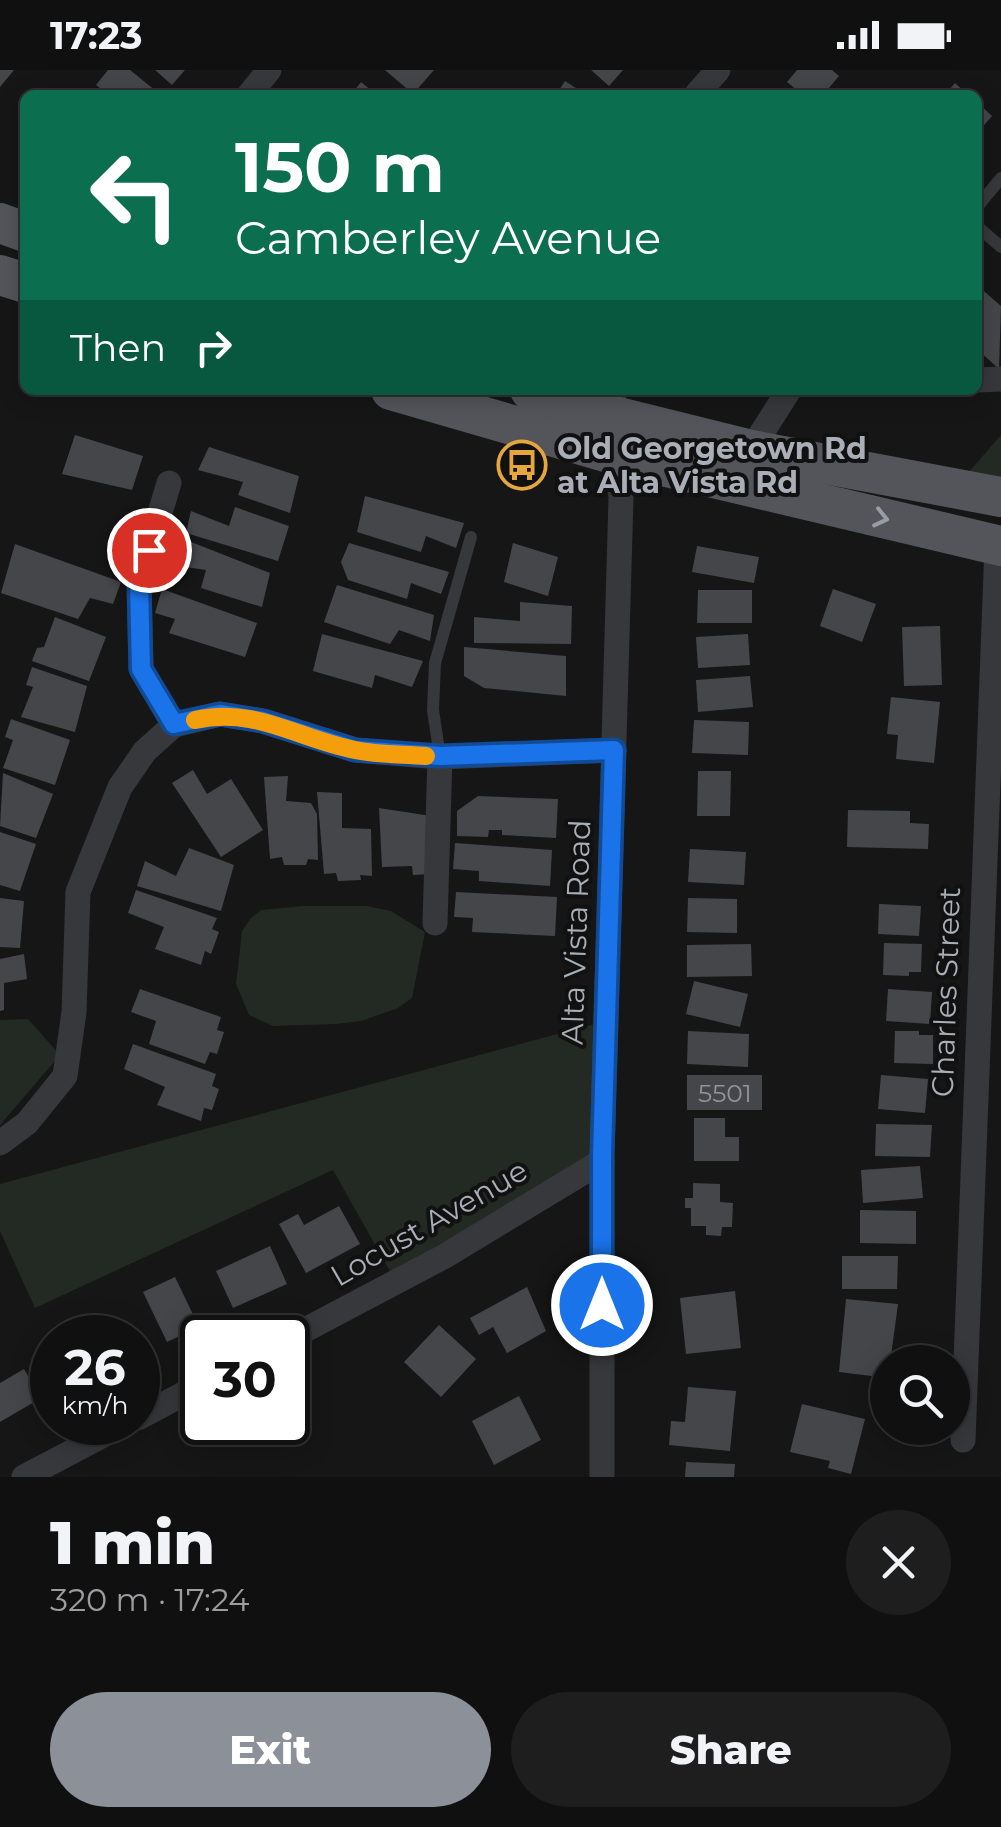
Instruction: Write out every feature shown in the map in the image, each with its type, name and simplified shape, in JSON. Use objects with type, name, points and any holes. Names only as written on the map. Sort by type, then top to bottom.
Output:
[{"type":"main road","points":[[428,395],[614,420],[1001,497]]},
{"type":"main road","points":[[544,395],[999,546]]},
{"type":"street","points":[[253,90],[269,70]]},
{"type":"street","points":[[700,90],[718,70]]},
{"type":"street","points":[[751,450],[786,395]]},
{"type":"street","name":"Alta Vista Road","points":[[602,1477],[602,1161],[621,498],[614,420]]},
{"type":"street","points":[[168,483],[139,583],[141,669],[174,724]]},
{"type":"street","name":"Charles Street","points":[[968,1345],[994,781],[999,546]]},
{"type":"street","points":[[0,1144],[27,1122],[66,1076],[77,965],[78,892],[120,788],[145,751],[174,724],[220,714],[263,721],[355,750],[440,756],[614,750]]},
{"type":"street","points":[[435,924],[440,756]]},
{"type":"street","name":"Locust Avenue","points":[[310,1327],[446,1256],[602,1161]]},
{"type":"street","points":[[24,1477],[85,1445]]},
{"type":"lane","points":[[982,201],[1001,178]]},
{"type":"lane","points":[[982,230],[1001,247]]},
{"type":"lane","points":[[440,756],[433,710],[435,663],[471,537]]},
{"type":"shaded area","points":[[1001,435],[1001,497],[955,488]]},
{"type":"shaded area","points":[[367,906],[391,911],[425,932],[412,998],[398,1008],[361,1021],[336,1024],[273,1026],[249,1015],[236,984],[242,931],[261,910]]},
{"type":"shaded area","points":[[28,1019],[60,1055],[0,1125],[0,1020]]},
{"type":"shaded area","points":[[606,1021],[602,1155],[396,1282],[333,1170],[35,1308],[0,1231],[0,1184]]},
{"type":"building","points":[[0,70],[14,70],[0,87]]},
{"type":"building","points":[[108,70],[130,70],[155,90],[102,90],[96,85]]},
{"type":"building","points":[[155,70],[185,70],[172,85]]},
{"type":"building","points":[[385,70],[434,70],[416,90],[408,90]]},
{"type":"building","points":[[591,70],[623,70],[609,86]]},
{"type":"building","points":[[797,70],[832,70],[839,76],[827,90],[797,90],[787,82]]},
{"type":"building","points":[[565,81],[579,90],[559,90]]},
{"type":"building","points":[[361,82],[371,90],[355,90]]},
{"type":"building","points":[[982,107],[992,116],[982,127]]},
{"type":"building","points":[[982,289],[1001,306],[999,369],[982,354]]},
{"type":"building","points":[[75,435],[143,456],[132,490],[62,474]]},
{"type":"building","points":[[209,447],[299,476],[290,513],[238,495],[243,482],[198,470]]},
{"type":"building","points":[[365,496],[464,523],[456,548],[426,536],[421,552],[357,532]]},
{"type":"building","points":[[235,507],[289,526],[278,561],[186,533],[191,511],[229,526]]},
{"type":"building","points":[[181,538],[270,573],[262,607],[201,588],[206,570],[172,565]]},
{"type":"building","points":[[349,543],[449,572],[441,594],[411,583],[407,599],[348,580],[341,562]]},
{"type":"building","points":[[513,543],[558,557],[548,596],[504,582]]},
{"type":"building","points":[[15,544],[121,582],[113,604],[90,598],[78,619],[1,593]]},
{"type":"building","points":[[697,546],[759,557],[754,583],[692,572]]},
{"type":"building","points":[[337,585],[434,615],[430,641],[399,630],[390,644],[324,622]]},
{"type":"building","points":[[162,589],[257,623],[245,657],[169,633],[175,619],[155,613]]},
{"type":"building","points":[[833,589],[876,604],[862,642],[820,626]]},
{"type":"building","points":[[698,590],[752,590],[752,623],[697,623]]},
{"type":"building","points":[[520,602],[572,606],[571,644],[474,643],[474,617],[520,621]]},
{"type":"building","points":[[55,617],[106,637],[89,681],[32,661],[37,648],[44,647]]},
{"type":"building","points":[[940,626],[942,685],[904,686],[902,627]]},
{"type":"building","points":[[322,634],[423,661],[412,687],[375,675],[372,688],[313,671]]},
{"type":"building","points":[[748,634],[750,665],[698,668],[696,637]]},
{"type":"building","points":[[464,647],[566,656],[566,696],[484,688],[464,676]]},
{"type":"building","points":[[32,667],[87,686],[75,732],[21,717],[33,687],[26,685]]},
{"type":"building","points":[[750,676],[753,707],[698,712],[696,680]]},
{"type":"building","points":[[891,697],[940,702],[934,763],[896,759],[898,735],[887,734]]},
{"type":"building","points":[[11,719],[70,740],[55,785],[3,768],[13,740],[5,737]]},
{"type":"building","points":[[694,720],[749,722],[748,755],[692,753]]},
{"type":"building","points":[[193,770],[207,794],[231,779],[263,830],[221,857],[172,783]]},
{"type":"building","points":[[698,771],[731,771],[730,816],[697,816]]},
{"type":"building","points":[[3,773],[53,794],[36,838],[0,826]]},
{"type":"building","points":[[288,776],[286,801],[311,803],[317,814],[318,860],[308,859],[306,865],[284,865],[282,857],[270,859],[264,777]]},
{"type":"building","points":[[317,792],[342,793],[342,828],[371,829],[372,876],[338,881],[336,873],[324,874]]},
{"type":"building","points":[[478,796],[558,799],[556,838],[502,835],[502,830],[489,830],[488,837],[457,836],[457,811]]},
{"type":"building","points":[[379,808],[431,816],[430,874],[413,875],[412,866],[382,867]]},
{"type":"building","points":[[848,810],[910,811],[910,823],[929,824],[928,849],[847,847]]},
{"type":"building","points":[[0,832],[36,844],[20,891],[0,885]]},
{"type":"building","points":[[455,843],[552,850],[550,886],[479,881],[479,871],[453,869]]},
{"type":"building","points":[[189,848],[234,865],[221,911],[137,886],[145,861],[176,876]]},
{"type":"building","points":[[690,849],[746,852],[744,885],[688,882]]},
{"type":"building","points":[[136,890],[217,918],[212,929],[219,932],[211,954],[205,951],[201,965],[155,949],[164,927],[128,913]]},
{"type":"building","points":[[456,892],[557,897],[555,936],[472,932],[473,918],[454,917]]},
{"type":"building","points":[[0,898],[24,901],[20,948],[0,947]]},
{"type":"building","points":[[688,898],[737,899],[737,933],[687,932]]},
{"type":"building","points":[[879,904],[921,906],[919,936],[878,934]]},
{"type":"building","points":[[884,943],[922,944],[921,972],[909,972],[909,976],[883,975]]},
{"type":"building","points":[[751,944],[752,976],[687,977],[687,945]]},
{"type":"building","points":[[24,954],[27,979],[4,983],[4,1010],[0,1011],[0,959]]},
{"type":"building","points":[[694,981],[748,994],[740,1027],[686,1014]]},
{"type":"building","points":[[140,989],[221,1017],[217,1030],[224,1032],[217,1054],[210,1052],[205,1064],[149,1044],[156,1021],[131,1012]]},
{"type":"building","points":[[888,989],[932,992],[930,1024],[886,1021]]},
{"type":"building","points":[[688,1031],[749,1034],[748,1067],[687,1064]]},
{"type":"building","points":[[895,1031],[933,1035],[933,1064],[894,1063]]},
{"type":"building","points":[[133,1044],[216,1074],[212,1086],[219,1089],[212,1110],[204,1108],[201,1121],[157,1105],[165,1087],[124,1069]]},
{"type":"building","points":[[687,1075],[762,1075],[762,1110],[687,1110]]},
{"type":"building","points":[[881,1075],[928,1079],[925,1113],[878,1109]]},
{"type":"building","points":[[694,1118],[725,1118],[725,1137],[739,1137],[739,1161],[694,1161]]},
{"type":"building","points":[[876,1124],[932,1125],[930,1157],[875,1156]]},
{"type":"building","points":[[920,1166],[923,1198],[863,1203],[861,1170]]},
{"type":"building","points":[[693,1183],[720,1184],[720,1202],[733,1203],[732,1227],[722,1227],[721,1236],[706,1235],[706,1226],[691,1226],[691,1208],[685,1208],[685,1198],[693,1198]]},
{"type":"building","points":[[339,1206],[360,1244],[306,1273],[279,1224],[298,1214],[304,1225]]},
{"type":"building","points":[[860,1210],[916,1211],[916,1244],[860,1243]]},
{"type":"building","points":[[270,1246],[287,1284],[233,1308],[216,1271]]},
{"type":"building","points":[[842,1256],[898,1256],[897,1289],[842,1289]]},
{"type":"building","points":[[175,1277],[193,1315],[180,1315],[180,1336],[167,1342],[160,1327],[160,1315],[154,1315],[143,1292]]},
{"type":"building","points":[[527,1287],[546,1331],[507,1353],[493,1327],[479,1335],[470,1318]]},
{"type":"building","points":[[735,1291],[741,1348],[686,1354],[680,1298]]},
{"type":"building","points":[[846,1299],[898,1304],[892,1345],[870,1345],[870,1376],[839,1372]]},
{"type":"building","points":[[439,1325],[476,1359],[441,1397],[404,1362]]},
{"type":"building","points":[[24,1369],[30,1379],[30,1404],[0,1422],[0,1383]]},
{"type":"building","points":[[688,1387],[736,1391],[730,1451],[669,1445],[671,1421],[685,1422]]},
{"type":"building","points":[[519,1396],[541,1440],[494,1465],[472,1421]]},
{"type":"building","points":[[802,1404],[865,1419],[851,1474],[828,1468],[830,1461],[790,1452]]},
{"type":"building","points":[[686,1462],[735,1464],[734,1477],[685,1477]]},
{"type":"slow traffic","points":[[195,720],[220,714],[263,721],[355,750],[426,756]]},
{"type":"place","name":"Old Georgetown Rd at Alta Vista Rd","points":[[522,465]]},
{"type":"route","points":[[149,550],[139,583],[141,669],[174,724],[220,714],[263,721],[355,750],[440,756],[614,750],[602,1155],[602,1305]]}]
